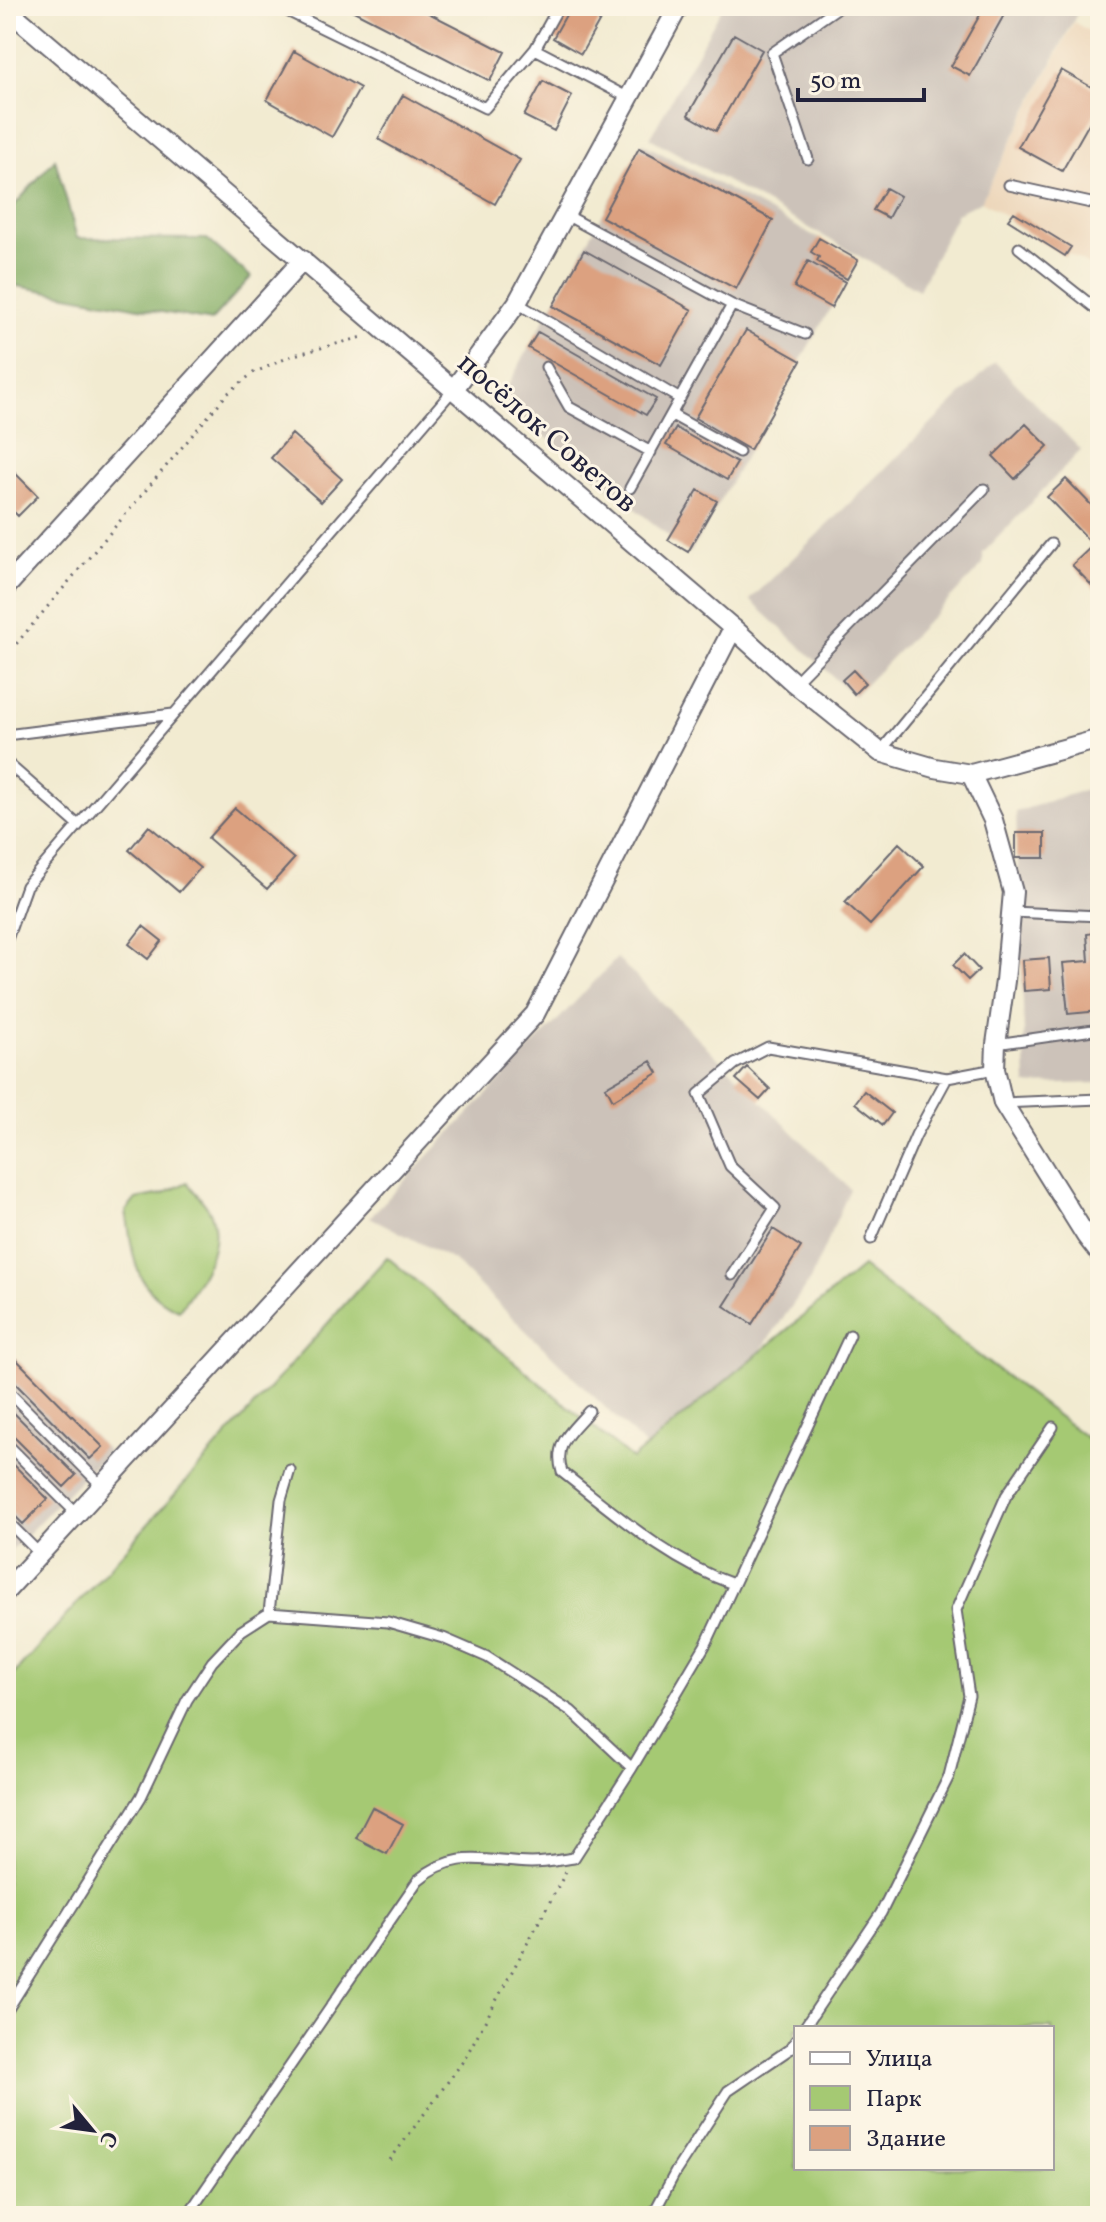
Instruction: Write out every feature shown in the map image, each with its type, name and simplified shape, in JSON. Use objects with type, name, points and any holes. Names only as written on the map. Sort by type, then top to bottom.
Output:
[{"type":"street","points":[[454,389],[517,303],[679,6]]},
{"type":"street","name":"посёлок Советов","points":[[6,8],[794,683],[880,752],[935,768],[971,774],[1100,739]]},
{"type":"street","points":[[6,587],[303,260]]},
{"type":"street","points":[[6,1591],[535,1014],[733,628]]},
{"type":"street","points":[[971,774],[993,820],[1013,892],[996,1044],[995,1069],[1003,1103],[1100,1254]]},
{"type":"lane","points":[[285,10],[485,108],[535,49],[559,6]]},
{"type":"lane","points":[[808,159],[772,53],[837,7]]},
{"type":"lane","points":[[535,49],[629,98]]},
{"type":"lane","points":[[1009,185],[1100,205]]},
{"type":"lane","points":[[566,215],[732,305],[805,334]]},
{"type":"lane","points":[[1019,248],[1100,312]]},
{"type":"lane","points":[[517,303],[680,399]]},
{"type":"lane","points":[[630,488],[732,305]]},
{"type":"lane","points":[[546,367],[569,407],[651,452]]},
{"type":"lane","points":[[6,942],[26,886],[454,389]]},
{"type":"lane","points":[[672,415],[739,452]]},
{"type":"lane","points":[[794,683],[984,489]]},
{"type":"lane","points":[[880,752],[1051,544]]},
{"type":"lane","points":[[6,735],[174,714]]},
{"type":"lane","points":[[6,762],[78,825]]},
{"type":"lane","points":[[1011,912],[1100,916]]},
{"type":"lane","points":[[996,1044],[1100,1029]]},
{"type":"lane","points":[[732,1275],[775,1208],[730,1166],[699,1094],[735,1064],[768,1047],[947,1078],[995,1069]]},
{"type":"lane","points":[[871,1239],[916,1135],[947,1078]]},
{"type":"lane","points":[[1003,1103],[1100,1099]]},
{"type":"lane","points":[[187,2216],[418,1880],[434,1866],[457,1859],[534,1863],[574,1858],[707,1642],[850,1335]]},
{"type":"lane","points":[[6,1389],[103,1486]]},
{"type":"lane","points":[[589,1411],[564,1441],[558,1457],[562,1472],[650,1541],[709,1575],[733,1584]]},
{"type":"lane","points":[[805,2026],[881,1913],[949,1776],[969,1696],[956,1610],[1006,1496],[1053,1427]]},
{"type":"lane","points":[[6,1443],[77,1514]]},
{"type":"lane","points":[[269,1613],[281,1500],[290,1470]]},
{"type":"lane","points":[[6,1520],[40,1554]]},
{"type":"lane","points":[[6,2012],[141,1797],[187,1700],[212,1662],[241,1631],[269,1613],[388,1622],[443,1638],[487,1657],[571,1711],[632,1768]]},
{"type":"lane","points":[[652,2216],[676,2171],[728,2091],[790,2049],[794,2043]]},
{"type":"path","points":[[6,656],[227,394],[253,373],[294,355],[386,331]]},
{"type":"path","points":[[390,2160],[464,2060],[574,1858]]},
{"type":"shaded area","points":[[723,6],[1081,6],[981,201],[957,213],[919,290],[650,138]]},
{"type":"shaded area","points":[[1074,22],[1100,38],[1100,272],[981,201]]},
{"type":"shaded area","points":[[642,143],[858,260],[690,553],[500,400]]},
{"type":"shaded area","points":[[995,362],[1081,450],[983,553],[983,565],[854,696],[750,600]]},
{"type":"shaded area","points":[[1100,785],[1100,1083],[1026,1085],[1016,812]]},
{"type":"shaded area","points":[[617,958],[850,1189],[810,1280],[674,1474],[453,1260],[370,1217]]},
{"type":"shaded area","points":[[6,1349],[108,1451],[6,1556]]},
{"type":"green space","points":[[55,159],[77,238],[207,239],[251,277],[211,321],[6,284],[6,215]]},
{"type":"green space","points":[[187,1182],[210,1212],[214,1238],[207,1264],[179,1310],[164,1302],[144,1282],[134,1257],[126,1211],[136,1199],[163,1194]]},
{"type":"green space","points":[[387,1257],[632,1459],[862,1267],[1100,1448],[1100,2216],[6,2216],[6,1683]]},
{"type":"building","points":[[344,6],[415,6],[505,52],[490,81]]},
{"type":"building","points":[[571,6],[608,6],[581,54],[553,38]]},
{"type":"building","points":[[985,6],[1009,6],[970,76],[951,66]]},
{"type":"building","points":[[734,34],[762,50],[716,131],[688,115]]},
{"type":"building","points":[[294,51],[360,88],[332,137],[267,100]]},
{"type":"building","points":[[1061,70],[1100,92],[1100,104],[1062,171],[1018,147]]},
{"type":"building","points":[[543,81],[572,96],[554,131],[524,116]]},
{"type":"building","points":[[403,95],[520,160],[495,204],[378,139]]},
{"type":"building","points":[[639,148],[773,220],[736,289],[602,217]]},
{"type":"building","points":[[886,188],[900,196],[888,218],[873,210]]},
{"type":"building","points":[[1014,212],[1071,247],[1065,256],[1008,220]]},
{"type":"building","points":[[819,238],[858,260],[847,279],[817,261],[819,257],[811,252]]},
{"type":"building","points":[[584,250],[692,310],[661,365],[553,306]]},
{"type":"building","points":[[808,261],[845,282],[831,308],[794,287]]},
{"type":"building","points":[[746,330],[801,361],[750,450],[695,418]]},
{"type":"building","points":[[538,332],[656,399],[646,415],[528,348]]},
{"type":"building","points":[[1026,424],[1048,446],[1015,479],[993,456]]},
{"type":"building","points":[[676,428],[737,463],[727,480],[666,445]]},
{"type":"building","points":[[292,434],[342,479],[321,502],[271,458]]},
{"type":"building","points":[[6,464],[38,496],[18,516],[6,504]]},
{"type":"building","points":[[1066,479],[1100,514],[1100,594],[1072,565],[1093,545],[1047,497]]},
{"type":"building","points":[[698,490],[717,501],[688,552],[668,540]]},
{"type":"building","points":[[853,670],[865,683],[854,694],[842,680]]},
{"type":"building","points":[[235,808],[294,859],[267,889],[208,838]]},
{"type":"building","points":[[149,826],[200,868],[179,892],[129,850]]},
{"type":"building","points":[[1016,833],[1045,833],[1045,858],[1016,858]]},
{"type":"building","points":[[899,843],[924,866],[870,925],[845,902]]},
{"type":"building","points":[[143,926],[162,941],[148,959],[129,944]]},
{"type":"building","points":[[1100,932],[1100,1011],[1068,1014],[1063,963],[1089,961],[1087,934]]},
{"type":"building","points":[[964,954],[979,970],[968,980],[953,965]]},
{"type":"building","points":[[1049,958],[1051,989],[1024,991],[1022,960]]},
{"type":"building","points":[[651,1061],[658,1073],[613,1100],[606,1087]]},
{"type":"building","points":[[747,1067],[770,1089],[760,1100],[736,1079]]},
{"type":"building","points":[[864,1091],[892,1113],[883,1125],[855,1103]]},
{"type":"building","points":[[773,1229],[801,1247],[752,1324],[724,1306]]},
{"type":"building","points":[[6,1349],[103,1447],[90,1459],[6,1374]]},
{"type":"building","points":[[6,1405],[76,1475],[64,1487],[6,1429]]},
{"type":"building","points":[[6,1457],[48,1499],[23,1524],[6,1507]]},
{"type":"building","points":[[372,1807],[403,1824],[387,1854],[356,1838]]}]
